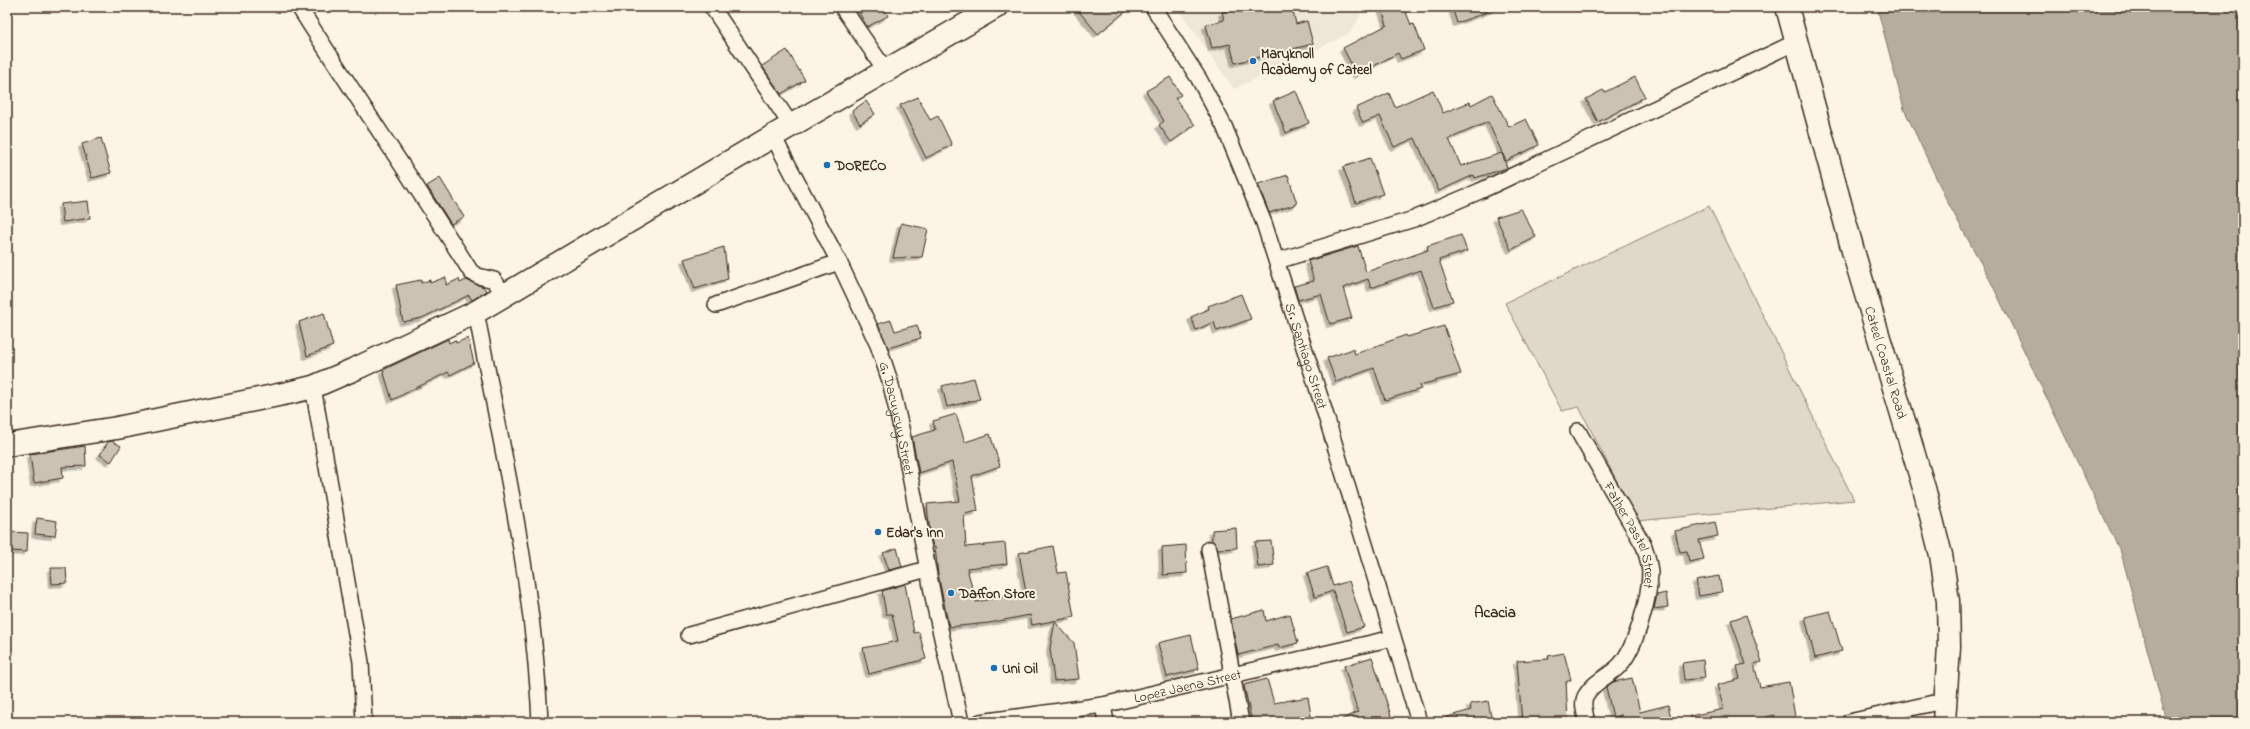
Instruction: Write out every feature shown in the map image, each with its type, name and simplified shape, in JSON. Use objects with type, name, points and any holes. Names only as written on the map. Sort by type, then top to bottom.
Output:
[{"type":"street","points":[[299,7],[353,92],[420,190],[471,272],[496,282],[505,296]]},
{"type":"street","name":"G. Dacuycuy Street","points":[[712,7],[782,131],[839,262],[878,345],[890,381],[901,428],[927,569],[961,722]]},
{"type":"street","points":[[842,7],[886,71]]},
{"type":"street","points":[[7,445],[117,428],[313,386],[476,312],[505,296],[782,131],[996,7]]},
{"type":"street","name":"Sr. Santiago Street","points":[[1153,7],[1199,79],[1224,126],[1262,216],[1322,403],[1419,722]]},
{"type":"street","name":"Cateel Coastal Road","points":[[1787,7],[1853,250],[1924,488],[1941,555],[1948,601],[1949,647],[1947,700],[1944,722]]},
{"type":"street","points":[[1277,261],[1414,219],[1480,192],[1796,42]]},
{"type":"street","points":[[716,305],[839,262]]},
{"type":"street","points":[[476,312],[517,524],[537,664],[540,722]]},
{"type":"street","points":[[313,386],[360,662],[364,722]]},
{"type":"street","name":"Father Pastel Street","points":[[1578,431],[1644,546],[1648,558],[1650,573],[1649,589],[1629,652],[1620,665],[1596,684],[1585,696],[1583,704],[1587,722]]},
{"type":"street","points":[[1209,549],[1241,722]]},
{"type":"street","points":[[689,635],[927,569]]},
{"type":"street","name":"Lopez Jaena Street","points":[[980,722],[1103,705],[1393,638]]},
{"type":"street","points":[[1849,722],[1947,700]]},
{"type":"street","points":[[1103,705],[1106,722]]},
{"type":"shaded area","name":"Maryknoll Academy of Cateel","points":[[1177,7],[1365,7],[1350,33],[1234,89]]},
{"type":"shaded area","points":[[1877,7],[2243,7],[2243,722],[2167,722],[2121,553],[1989,278],[1947,201],[1904,109]]},
{"type":"shaded area","points":[[1709,206],[1854,500],[1637,521],[1579,407],[1562,411],[1505,303]]},
{"type":"building","points":[[856,7],[883,7],[888,16],[867,27]]},
{"type":"building","points":[[1075,7],[1131,7],[1098,34]]},
{"type":"building","points":[[1241,7],[1292,7],[1296,24],[1307,21],[1313,44],[1235,63],[1230,44],[1212,48],[1206,25],[1224,20],[1222,12]]},
{"type":"building","points":[[1381,7],[1404,7],[1411,25],[1414,24],[1424,50],[1401,59],[1398,53],[1357,75],[1343,48],[1387,25]]},
{"type":"building","points":[[1452,7],[1495,7],[1496,9],[1457,23]]},
{"type":"building","points":[[787,50],[805,80],[781,94],[762,66]]},
{"type":"building","points":[[1170,77],[1181,95],[1175,98],[1195,125],[1171,142],[1159,125],[1164,121],[1146,91]]},
{"type":"building","points":[[1635,77],[1645,97],[1598,122],[1586,99],[1603,90],[1605,92]]},
{"type":"building","points":[[1433,90],[1443,113],[1470,102],[1471,105],[1492,94],[1509,127],[1526,119],[1539,145],[1506,161],[1488,122],[1449,139],[1461,166],[1502,153],[1507,168],[1475,178],[1474,175],[1439,191],[1415,138],[1394,147],[1380,116],[1363,123],[1356,108],[1389,93],[1395,107]]},
{"type":"building","points":[[1296,91],[1309,123],[1286,133],[1273,101]]},
{"type":"building","points":[[918,97],[930,120],[938,116],[952,145],[926,158],[900,105]]},
{"type":"building","points":[[866,101],[875,114],[860,124],[852,111]]},
{"type":"building","points":[[101,138],[111,173],[92,178],[82,144]]},
{"type":"building","points":[[1370,158],[1383,194],[1356,203],[1343,167]]},
{"type":"building","points":[[1288,175],[1297,204],[1269,213],[1258,184]]},
{"type":"building","points":[[440,178],[464,217],[451,224],[427,186]]},
{"type":"building","points":[[88,201],[90,218],[63,222],[61,204]]},
{"type":"building","points":[[1521,209],[1536,237],[1511,250],[1496,217]]},
{"type":"building","points":[[901,223],[928,229],[922,257],[893,258]]},
{"type":"building","points":[[1461,235],[1467,251],[1439,260],[1453,301],[1434,307],[1421,270],[1371,288],[1368,279],[1343,288],[1352,318],[1330,324],[1321,294],[1298,300],[1294,286],[1314,281],[1308,261],[1358,246],[1366,272],[1428,250],[1427,246]]},
{"type":"building","points":[[724,247],[728,279],[695,289],[684,259]]},
{"type":"building","points":[[446,277],[446,285],[459,279],[460,283],[466,280],[483,287],[487,291],[472,300],[469,295],[422,318],[403,322],[396,285],[421,280],[421,283],[430,280],[430,283]]},
{"type":"building","points":[[1241,294],[1251,319],[1217,331],[1214,322],[1196,330],[1191,317],[1209,309],[1208,306]]},
{"type":"building","points":[[324,313],[333,346],[307,356],[299,322]]},
{"type":"building","points":[[891,320],[895,331],[917,325],[921,338],[888,348],[878,324]]},
{"type":"building","points":[[1444,326],[1461,374],[1420,385],[1421,389],[1385,400],[1374,368],[1336,382],[1327,358],[1353,349],[1355,354],[1406,335],[1407,337]]},
{"type":"building","points":[[468,338],[474,363],[450,375],[448,372],[392,400],[383,370],[448,339],[449,343],[455,340],[456,343]]},
{"type":"building","points":[[974,378],[980,399],[947,407],[942,386]]},
{"type":"building","points":[[956,414],[965,442],[990,434],[1000,466],[972,476],[978,511],[964,514],[966,547],[1005,543],[1007,564],[967,568],[976,602],[1026,592],[1019,553],[1053,546],[1058,573],[1066,572],[1074,617],[1032,625],[1030,615],[989,623],[949,627],[938,574],[935,547],[933,547],[930,534],[927,504],[960,501],[952,462],[919,473],[912,437],[935,430],[933,421]]},
{"type":"building","points":[[112,441],[121,446],[111,462],[100,455],[108,442]]},
{"type":"building","points":[[85,446],[86,466],[62,467],[63,478],[34,483],[30,454]]},
{"type":"building","points":[[37,518],[57,521],[55,536],[35,534]]},
{"type":"building","points":[[1715,522],[1718,536],[1699,540],[1704,559],[1689,562],[1687,551],[1680,552],[1675,531]]},
{"type":"building","points":[[1236,528],[1237,548],[1218,549],[1212,541],[1212,530]]},
{"type":"building","points":[[11,532],[28,533],[27,552],[11,551]]},
{"type":"building","points":[[1271,541],[1274,565],[1258,567],[1255,542]]},
{"type":"building","points":[[1186,545],[1187,573],[1163,575],[1162,547]]},
{"type":"building","points":[[897,548],[902,567],[889,570],[883,553]]},
{"type":"building","points":[[1327,567],[1333,586],[1349,581],[1364,627],[1347,632],[1333,591],[1315,597],[1307,573]]},
{"type":"building","points":[[51,568],[66,568],[67,583],[52,584]]},
{"type":"building","points":[[1719,576],[1722,592],[1699,596],[1696,580]]},
{"type":"building","points":[[905,584],[914,633],[919,632],[926,659],[869,674],[863,648],[898,641],[892,614],[886,614],[882,591]]},
{"type":"building","points":[[1666,593],[1668,607],[1654,609],[1657,595]]},
{"type":"building","points":[[1264,610],[1266,621],[1290,614],[1298,643],[1279,648],[1278,645],[1238,655],[1231,619]]},
{"type":"building","points":[[1830,611],[1842,651],[1815,658],[1805,617]]},
{"type":"building","points":[[1746,615],[1762,662],[1754,664],[1760,687],[1789,682],[1796,722],[1775,722],[1774,715],[1748,722],[1690,722],[1690,716],[1724,709],[1717,685],[1740,679],[1737,666],[1746,664],[1731,620]]},
{"type":"building","points":[[1055,622],[1074,643],[1079,679],[1054,681],[1050,648]]},
{"type":"building","points":[[1191,635],[1199,669],[1167,677],[1158,643]]},
{"type":"building","points":[[1564,653],[1571,680],[1566,682],[1568,722],[1522,722],[1517,661],[1549,659],[1548,656]]},
{"type":"building","points":[[1372,657],[1393,722],[1336,722],[1358,712],[1344,666]]},
{"type":"building","points":[[1703,660],[1705,678],[1684,680],[1682,663]]},
{"type":"building","points":[[1632,678],[1640,712],[1668,705],[1672,722],[1619,722],[1619,717],[1622,715],[1613,717],[1606,687],[1613,682]]},
{"type":"building","points":[[1267,679],[1274,703],[1308,697],[1312,722],[1252,722],[1244,685]]},
{"type":"building","points":[[1488,701],[1492,722],[1444,722],[1444,718],[1471,710],[1470,704]]},
{"type":"place","name":"Maryknoll Academy of Cateel","points":[[1253,61]]},
{"type":"place","name":"DORECO","points":[[827,165]]},
{"type":"place","name":"Edar's Inn","points":[[878,532]]},
{"type":"place","name":"Daffon Store","points":[[951,593]]},
{"type":"place","name":"Uni Oil","points":[[994,668]]},
{"type":"district","name":"Acacia","points":[[1495,612]]}]
